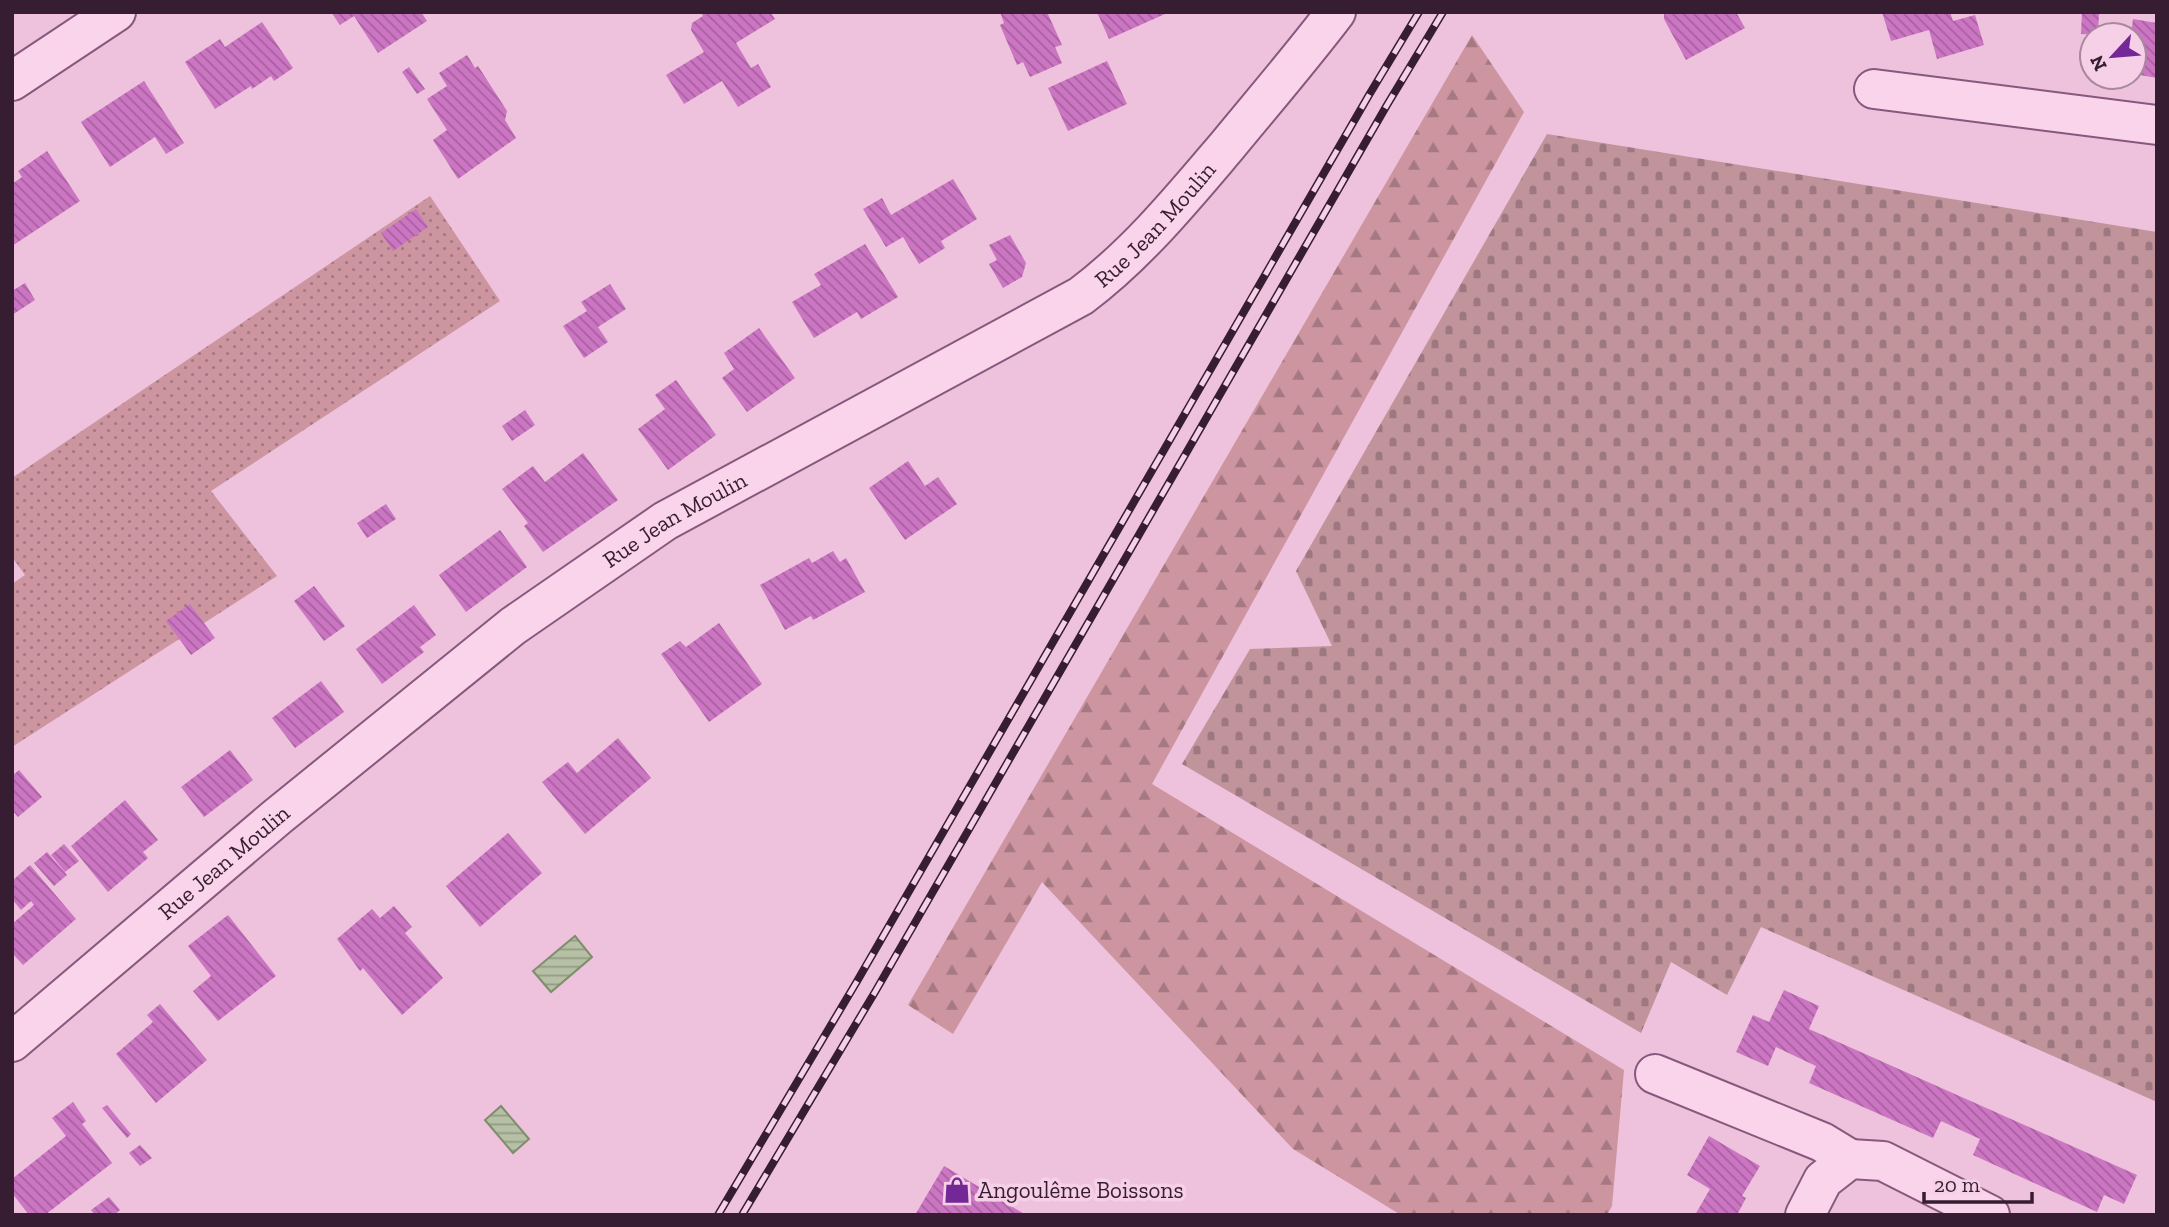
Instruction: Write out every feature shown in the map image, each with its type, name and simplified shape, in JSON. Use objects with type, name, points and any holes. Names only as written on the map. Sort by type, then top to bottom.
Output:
[{"type":"street","points":[[12,81],[116,12]]},
{"type":"street","name":"Rue Jean Moulin","points":[[12,1042],[277,817],[513,626],[665,521],[1071,301],[1104,279],[1186,195],[1293,69],[1336,12]]},
{"type":"street","points":[[1874,89],[2157,125]]},
{"type":"street","points":[[1655,1074],[1822,1142],[1850,1159],[1883,1161],[1990,1215]]},
{"type":"street","points":[[1805,1215],[1823,1180],[1850,1159]]},
{"type":"green space","points":[[1472,35],[1524,112],[1152,784],[1624,1070],[1612,1206],[1607,1215],[1401,1215],[1293,1149],[1042,882],[953,1034],[908,1005]]},
{"type":"green space","points":[[1547,134],[2157,232],[2157,1102],[1761,927],[1727,995],[1671,962],[1641,1033],[1182,764],[1250,649],[1332,646],[1296,571]]},
{"type":"green space","points":[[430,196],[500,301],[211,491],[277,576],[12,747],[12,584],[25,575],[12,557],[12,478]]},
{"type":"shaded area","points":[[575,936],[592,957],[551,992],[533,971]]},
{"type":"shaded area","points":[[501,1106],[529,1139],[513,1153],[485,1120]]},
{"type":"building","points":[[331,12],[421,12],[427,21],[378,53],[354,16],[340,25]]},
{"type":"building","points":[[701,12],[770,12],[775,19],[736,43],[751,68],[758,64],[771,87],[738,107],[722,81],[684,104],[666,75],[704,52],[691,30],[692,23],[703,16]]},
{"type":"building","points":[[1000,12],[1047,12],[1062,45],[1055,47],[1062,63],[1030,77],[1023,62],[1017,65],[1000,25],[1004,23]]},
{"type":"building","points":[[1097,12],[1164,12],[1165,14],[1109,39]]},
{"type":"building","points":[[1664,12],[1736,12],[1745,28],[1686,60],[1664,19]]},
{"type":"building","points":[[1882,12],[1950,12],[1953,21],[1975,15],[1984,45],[1937,59],[1929,30],[1891,41]]},
{"type":"building","points":[[2082,12],[2099,12],[2099,21],[2082,21]]},
{"type":"building","points":[[262,22],[293,68],[274,81],[271,76],[252,89],[251,86],[215,109],[185,62],[220,39],[225,47]]},
{"type":"building","points":[[2148,22],[2157,23],[2157,78],[2148,76]]},
{"type":"building","points":[[467,55],[475,68],[478,66],[507,111],[505,120],[516,138],[458,179],[433,140],[447,130],[427,99],[447,86],[439,73]]},
{"type":"building","points":[[1107,61],[1127,104],[1068,131],[1048,88]]},
{"type":"building","points":[[409,67],[425,89],[417,94],[402,72]]},
{"type":"building","points":[[144,81],[184,143],[166,154],[155,137],[110,167],[81,122]]},
{"type":"building","points":[[47,151],[80,201],[12,246],[12,184],[22,177],[18,171]]},
{"type":"building","points":[[953,179],[977,219],[941,241],[945,248],[919,264],[903,237],[886,247],[863,209],[882,198],[891,215]]},
{"type":"building","points":[[416,209],[428,227],[393,251],[381,233]]},
{"type":"building","points":[[1010,235],[1026,263],[1022,277],[1003,288],[989,264],[997,260],[989,245]]},
{"type":"building","points":[[865,244],[898,297],[861,319],[857,312],[814,338],[792,302],[821,285],[814,274]]},
{"type":"building","points":[[25,283],[35,300],[12,315],[12,291]]},
{"type":"building","points":[[610,284],[626,309],[598,327],[608,342],[584,358],[563,326],[587,311],[581,302]]},
{"type":"building","points":[[759,328],[795,378],[747,412],[722,378],[734,369],[724,353]]},
{"type":"building","points":[[676,380],[716,435],[668,470],[638,429],[665,409],[655,395]]},
{"type":"building","points":[[525,410],[535,425],[512,441],[502,426]]},
{"type":"building","points":[[583,453],[618,500],[543,552],[524,526],[528,523],[502,489],[533,466],[545,482]]},
{"type":"building","points":[[908,461],[925,486],[938,477],[957,504],[905,540],[869,488]]},
{"type":"building","points":[[386,504],[396,519],[367,538],[357,523]]},
{"type":"building","points":[[500,530],[527,567],[466,612],[439,575]]},
{"type":"building","points":[[833,551],[840,562],[846,558],[865,592],[813,620],[811,616],[785,630],[760,585],[809,558],[812,563]]},
{"type":"building","points":[[314,586],[345,626],[324,641],[294,601]]},
{"type":"building","points":[[190,604],[215,638],[191,655],[166,621]]},
{"type":"building","points":[[414,605],[436,635],[420,647],[424,652],[382,684],[356,649]]},
{"type":"building","points":[[719,623],[762,684],[709,722],[661,654],[680,641],[686,647]]},
{"type":"building","points":[[321,681],[344,712],[295,748],[272,718]]},
{"type":"building","points":[[618,738],[651,778],[585,834],[542,782],[568,762],[577,773]]},
{"type":"building","points":[[230,750],[253,780],[204,817],[181,787]]},
{"type":"building","points":[[19,770],[42,797],[18,817],[12,810],[12,776]]},
{"type":"building","points":[[125,800],[158,840],[143,852],[148,858],[108,892],[71,846]]},
{"type":"building","points":[[508,833],[542,873],[480,927],[446,886]]},
{"type":"building","points":[[64,844],[79,861],[65,872],[51,855]]},
{"type":"building","points":[[47,852],[67,875],[54,886],[34,863]]},
{"type":"building","points":[[30,865],[76,919],[23,965],[12,953],[12,924],[34,905],[31,901],[21,910],[12,899],[12,881]]},
{"type":"building","points":[[394,906],[412,927],[405,933],[443,978],[402,1015],[363,968],[360,971],[337,939],[372,909],[380,918]]},
{"type":"building","points":[[228,915],[276,976],[218,1021],[193,991],[211,976],[188,946]]},
{"type":"building","points":[[1784,990],[1819,1006],[1809,1029],[2137,1175],[2124,1204],[2104,1195],[2097,1212],[1973,1155],[1980,1139],[1941,1121],[1933,1138],[1809,1083],[1816,1066],[1776,1047],[1768,1066],[1736,1052],[1753,1015],[1769,1022]]},
{"type":"building","points":[[160,1004],[207,1060],[156,1103],[116,1054],[153,1022],[147,1015]]},
{"type":"building","points":[[73,1102],[86,1121],[82,1124],[112,1163],[45,1215],[29,1215],[12,1193],[12,1179],[66,1136],[52,1118]]},
{"type":"building","points":[[107,1105],[131,1134],[127,1138],[102,1108]]},
{"type":"building","points":[[1709,1136],[1760,1166],[1742,1196],[1746,1198],[1737,1215],[1695,1215],[1710,1189],[1687,1175]]},
{"type":"building","points":[[140,1145],[152,1158],[140,1166],[129,1153]]},
{"type":"building","name":"Angoulême Boissons","points":[[944,1166],[1026,1215],[915,1215]]},
{"type":"building","points":[[109,1197],[120,1210],[114,1215],[95,1215],[91,1210]]},
{"type":"railway","points":[[718,1215],[856,983],[1419,12]]},
{"type":"railway","points":[[742,1215],[875,992],[1443,12]]},
{"type":"place","name":"Angoulême Boissons","points":[[957,1190]]}]
